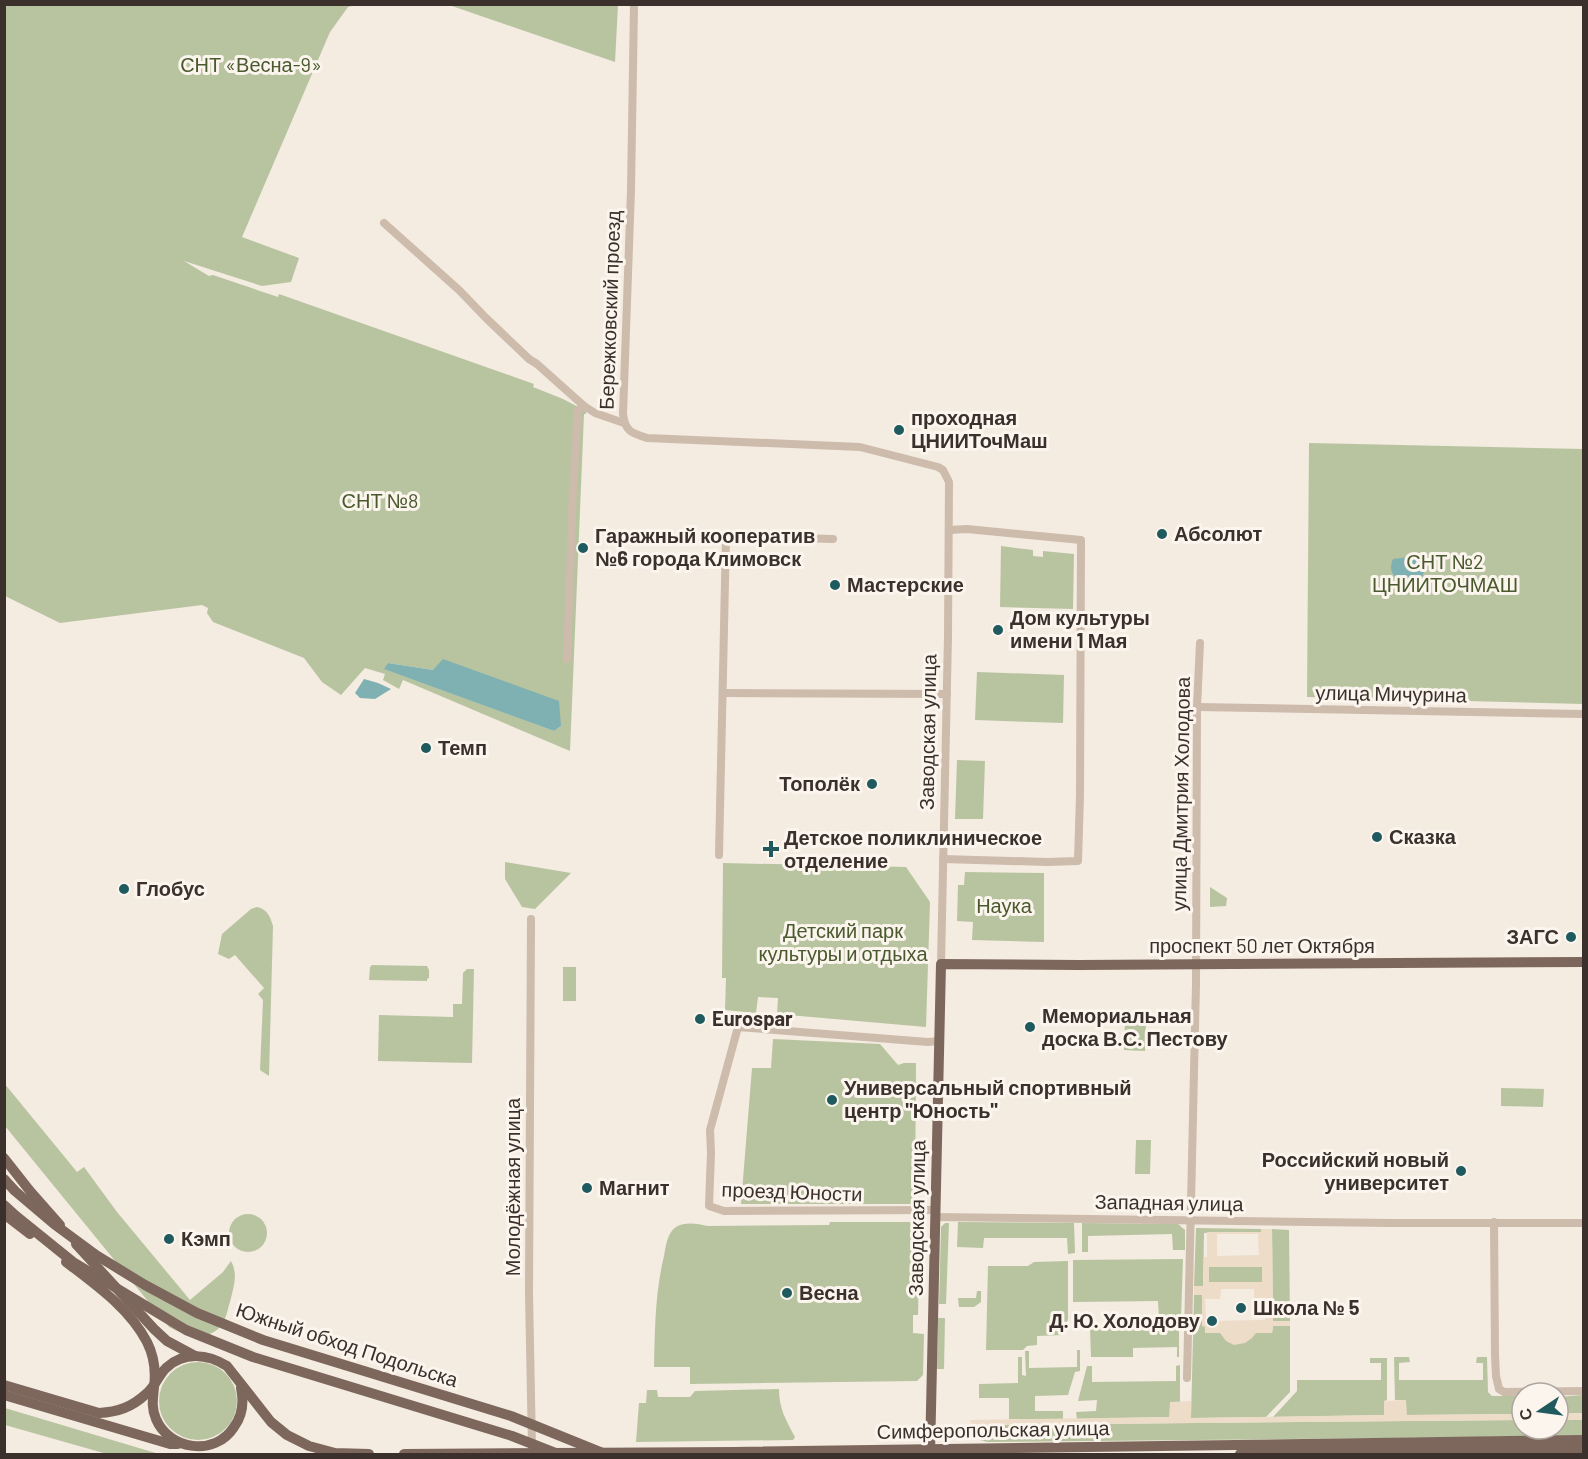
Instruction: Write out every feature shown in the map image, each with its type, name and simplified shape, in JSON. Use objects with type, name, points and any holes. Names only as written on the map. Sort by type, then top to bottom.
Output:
[{"type":"main road","name":"проспект 50 лет Октября","points":[[940,964],[1584,962]]},
{"type":"main road","name":"Заводская улица","points":[[930,1452],[940,964]]},
{"type":"main road","points":[[4,1158],[30,1191],[127,1301],[167,1341],[195,1356]]},
{"type":"main road","name":"Южный обход Подольска","points":[[4,1179],[54,1224],[96,1255],[197,1313],[263,1340],[511,1416],[604,1455]]},
{"type":"main road","name":"Южный обход Подольска","points":[[4,1205],[73,1262],[186,1330],[253,1357],[512,1436],[558,1455]]},
{"type":"main road","points":[[4,1214],[111,1298],[134,1322],[153,1356],[152,1397],[155,1418],[168,1436],[210,1455]]},
{"type":"main road","points":[[4,1385],[99,1413],[115,1412],[127,1408],[145,1395],[166,1368],[175,1362],[184,1358],[206,1356],[227,1366],[271,1422],[287,1435],[309,1446],[335,1453],[369,1455]]},
{"type":"main road","points":[[4,1395],[170,1443],[200,1447],[223,1439],[239,1420],[243,1396],[240,1384]]},
{"type":"main road","name":"Симферопольская улица","points":[[404,1455],[930,1452],[1584,1440]]},
{"type":"main road","points":[[1240,1455],[1584,1449]]},
{"type":"street","name":"Бережковский проезд","points":[[634,4],[622,414],[624,423],[632,433],[647,438],[848,446]]},
{"type":"street","points":[[384,223],[459,290],[529,359],[584,406],[595,413],[624,423]]},
{"type":"street","points":[[567,659],[578,411],[584,406]]},
{"type":"street","name":"Заводская улица","points":[[848,446],[938,467],[944,470],[950,482],[940,964]]},
{"type":"street","points":[[943,859],[1078,861],[1080,795],[1082,540],[967,529],[950,530]]},
{"type":"street","points":[[719,855],[726,536],[833,539]]},
{"type":"street","name":"улица Дмитрия Холодова","points":[[1187,1378],[1196,965],[1197,707],[1200,643]]},
{"type":"street","points":[[724,693],[947,694]]},
{"type":"street","name":"улица Мичурина","points":[[1197,707],[1584,714]]},
{"type":"street","name":"Молодёжная улица","points":[[531,919],[529,1293],[532,1454]]},
{"type":"street","name":"проезд Юности","points":[[935,1214],[724,1211],[709,1206],[710,1130],[738,1027],[939,1041]]},
{"type":"street","name":"Западная улица","points":[[935,1214],[1191,1220],[1584,1223]]},
{"type":"street","points":[[1494,1222],[1495,1355],[1499,1389],[1504,1392],[1584,1391]]},
{"type":"green space","points":[[4,5],[356,5],[348,7],[330,32],[242,237],[299,258],[291,282],[262,286],[184,261],[209,276],[213,275],[278,297],[279,294],[534,384],[533,387],[586,411],[584,414],[570,751],[403,680],[399,689],[383,680],[385,674],[365,668],[341,695],[322,682],[304,658],[213,622],[207,613],[208,608],[202,605],[60,623],[5,596]],"holes":[[[388,663],[433,670],[561,726],[554,731],[385,669]]]},
{"type":"green space","points":[[449,5],[618,5],[615,62]]},
{"type":"green space","name":"СНТ №2 ЦНИИТОЧМАШ","points":[[1309,443],[1583,449],[1583,704],[1307,697]]},
{"type":"green space","points":[[1001,546],[1033,550],[1033,556],[1043,557],[1043,551],[1074,554],[1073,609],[1000,607]]},
{"type":"green space","points":[[977,672],[1064,675],[1063,723],[975,720]]},
{"type":"green space","points":[[957,760],[985,761],[983,819],[955,819]]},
{"type":"green space","points":[[505,862],[571,873],[535,909],[522,907],[505,879]]},
{"type":"green space","name":"Детский парк культуры и отдыха","points":[[723,863],[906,867],[930,902],[926,1027],[777,1014],[778,998],[758,997],[756,1013],[725,1010],[726,978],[722,978]]},
{"type":"green space","name":"Наука","points":[[965,872],[1044,873],[1044,942],[972,940],[973,922],[957,921],[958,885],[964,885]]},
{"type":"green space","points":[[1210,887],[1227,898],[1226,906],[1210,907]]},
{"type":"green space","points":[[257,907],[268,913],[273,926],[269,1076],[260,1070],[263,1000],[258,994],[264,988],[235,955],[229,959],[218,954],[222,934],[251,909]]},
{"type":"green space","points":[[372,965],[427,966],[429,978],[427,981],[369,980]]},
{"type":"green space","points":[[563,967],[576,967],[576,1001],[563,1001]]},
{"type":"green space","points":[[467,969],[474,969],[472,1063],[378,1061],[379,1015],[453,1017],[453,1004],[462,1004],[463,973]]},
{"type":"green space","points":[[1125,1020],[1146,1021],[1145,1051],[1124,1050]]},
{"type":"green space","name":"Универсальный спортивный центр \"Юность\"","points":[[773,1039],[880,1044],[898,1065],[916,1063],[915,1204],[741,1204],[752,1068],[771,1068]]},
{"type":"green space","points":[[4,1083],[77,1172],[84,1167],[117,1212],[190,1300],[223,1272],[231,1261],[235,1275],[234,1284],[226,1315],[218,1329],[206,1335],[194,1336],[169,1327],[5,1126]]},
{"type":"green space","points":[[1501,1088],[1544,1089],[1543,1107],[1501,1106]]},
{"type":"green space","points":[[1136,1140],[1151,1140],[1150,1174],[1135,1174]]},
{"type":"green space","points":[[248,1214],[261,1220],[267,1233],[261,1246],[248,1252],[235,1246],[229,1233],[235,1220]]},
{"type":"green space","name":"Весна","points":[[830,1222],[920,1222],[918,1315],[913,1315],[913,1333],[924,1334],[923,1375],[917,1381],[690,1384],[690,1367],[654,1367],[659,1283],[667,1240],[676,1227],[688,1224],[708,1226],[829,1225]]},
{"type":"green space","points":[[958,1222],[1074,1223],[1075,1253],[1068,1254],[1067,1238],[984,1238],[983,1248],[957,1247]]},
{"type":"green space","points":[[949,1223],[946,1304],[939,1304],[941,1227]]},
{"type":"green space","points":[[1082,1223],[1178,1224],[1185,1230],[1185,1250],[1173,1250],[1172,1234],[1088,1236],[1088,1252],[1082,1252]]},
{"type":"green space","points":[[1196,1228],[1261,1229],[1261,1232],[1204,1233],[1203,1287],[1194,1286]]},
{"type":"green space","points":[[1272,1229],[1289,1230],[1290,1321],[1273,1321]]},
{"type":"green space","points":[[1183,1259],[1181,1318],[1159,1318],[1158,1301],[1073,1302],[1073,1260]]},
{"type":"green space","points":[[1068,1261],[1068,1319],[1063,1335],[1037,1336],[1037,1345],[1027,1346],[1023,1350],[986,1350],[988,1266],[1028,1266],[1034,1262]]},
{"type":"green space","points":[[1209,1267],[1262,1267],[1262,1282],[1209,1282]]},
{"type":"green space","points":[[977,1291],[981,1291],[981,1302],[974,1307],[959,1307],[958,1298],[976,1298]]},
{"type":"green space","points":[[1194,1295],[1202,1295],[1202,1326],[1272,1333],[1273,1326],[1290,1326],[1290,1392],[1266,1417],[1191,1418]]},
{"type":"green space","points":[[938,1318],[945,1318],[944,1369],[937,1369]]},
{"type":"green space","points":[[1090,1328],[1179,1328],[1179,1357],[1177,1357],[1177,1347],[1133,1348],[1133,1357],[1091,1357]]},
{"type":"green space","points":[[1077,1350],[1080,1350],[1080,1371],[1075,1372],[1068,1395],[1035,1396],[1035,1411],[1063,1411],[1063,1419],[1009,1419],[1009,1398],[979,1398],[979,1384],[1018,1383],[1018,1357],[1022,1357],[1022,1375],[1026,1376],[1025,1351],[1029,1351],[1029,1368],[1077,1367]]},
{"type":"green space","points":[[1394,1357],[1409,1357],[1410,1362],[1399,1363],[1399,1380],[1483,1380],[1483,1363],[1476,1363],[1477,1357],[1487,1357],[1488,1392],[1492,1396],[1510,1396],[1510,1414],[1406,1415],[1406,1400],[1395,1400]]},
{"type":"green space","points":[[1370,1358],[1387,1358],[1387,1400],[1384,1401],[1384,1415],[1273,1417],[1297,1391],[1297,1380],[1381,1380],[1381,1363],[1370,1363]]},
{"type":"green space","points":[[190,1362],[206,1362],[220,1368],[231,1379],[237,1393],[237,1409],[231,1423],[220,1434],[206,1440],[190,1440],[176,1434],[165,1423],[159,1409],[159,1393],[165,1379],[176,1368]]},
{"type":"green space","points":[[1180,1365],[1180,1402],[1170,1402],[1170,1417],[1077,1419],[1076,1412],[1096,1411],[1097,1400],[1078,1401],[1087,1366],[1092,1366],[1092,1382],[1176,1381],[1176,1366]]},
{"type":"green space","points":[[779,1389],[786,1420],[795,1437],[793,1440],[636,1442],[639,1403],[646,1403],[647,1390],[657,1390],[658,1397],[690,1397],[695,1391]]},
{"type":"green space","points":[[1583,1395],[1583,1413],[1570,1413],[1570,1396]]},
{"type":"green space","points":[[4,1408],[159,1454],[107,1454],[5,1425]]},
{"type":"green space","points":[[1510,1420],[1510,1437],[987,1442],[980,1440],[973,1430],[985,1430],[985,1425]]},
{"type":"green space","points":[[1570,1420],[1584,1420],[1583,1436],[1570,1436]]},
{"type":"shaded area","points":[[1261,1229],[1272,1229],[1273,1321],[1290,1321],[1290,1326],[1273,1326],[1272,1333],[1256,1333],[1245,1343],[1234,1345],[1226,1341],[1220,1333],[1205,1333],[1205,1327],[1202,1326],[1202,1295],[1194,1295],[1194,1286],[1203,1286],[1204,1257],[1207,1257],[1207,1232],[1261,1232]],"holes":[[[1217,1234],[1258,1234],[1259,1255],[1217,1256]],[[1209,1267],[1262,1267],[1262,1282],[1209,1282]],[[1221,1289],[1254,1289],[1254,1298],[1265,1298],[1265,1320],[1206,1321],[1205,1299],[1220,1299]]]},
{"type":"shaded area","points":[[1406,1400],[1407,1415],[1510,1414],[1510,1420],[985,1425],[985,1430],[973,1430],[970,1420],[1169,1417],[1170,1402],[1191,1401],[1191,1418],[1384,1415],[1384,1401]]},
{"type":"shaded area","points":[[1570,1413],[1583,1413],[1583,1420],[1570,1420]]},
{"type":"water","points":[[1418,556],[1423,560],[1424,566],[1421,578],[1395,577],[1391,568],[1393,559]]},
{"type":"water","points":[[443,659],[559,701],[561,726],[554,731],[384,669],[388,663],[433,670]]},
{"type":"water","points":[[364,679],[391,689],[375,699],[360,698],[355,693]]},
{"type":"place","name":"проходная ЦНИИТочМаш","points":[[899,430]]},
{"type":"place","name":"Абсолют","points":[[1162,534]]},
{"type":"place","name":"Гаражный кооператив №6 города Климовск","points":[[583,548]]},
{"type":"place","name":"Мастерские","points":[[835,585]]},
{"type":"place","name":"Дом культуры имени 1 Мая","points":[[998,630]]},
{"type":"place","name":"Темп","points":[[426,748]]},
{"type":"place","name":"Тополёк","points":[[872,784]]},
{"type":"place","name":"Сказка","points":[[1377,837]]},
{"type":"place","name":"Детское поликлиническое отделение","points":[[771,849]]},
{"type":"place","name":"Глобус","points":[[124,889]]},
{"type":"place","name":"ЗАГС","points":[[1571,937]]},
{"type":"place","name":"Eurospar","points":[[700,1019]]},
{"type":"place","name":"Мемориальная доска В.С. Пестову","points":[[1030,1027]]},
{"type":"place","name":"Универсальный спортивный центр \"Юность\"","points":[[832,1100]]},
{"type":"place","name":"Российский новый университет","points":[[1461,1171]]},
{"type":"place","name":"Магнит","points":[[587,1188]]},
{"type":"place","name":"Кэмп","points":[[169,1239]]},
{"type":"place","name":"Весна","points":[[787,1293]]},
{"type":"place","name":"Школа № 5","points":[[1241,1308]]},
{"type":"place","name":"Д. Ю. Холодову","points":[[1212,1321]]},
{"type":"park label","name":"СНТ «Весна-9»","points":[[251,65]]},
{"type":"park label","name":"СНТ №8","points":[[380,501]]}]
